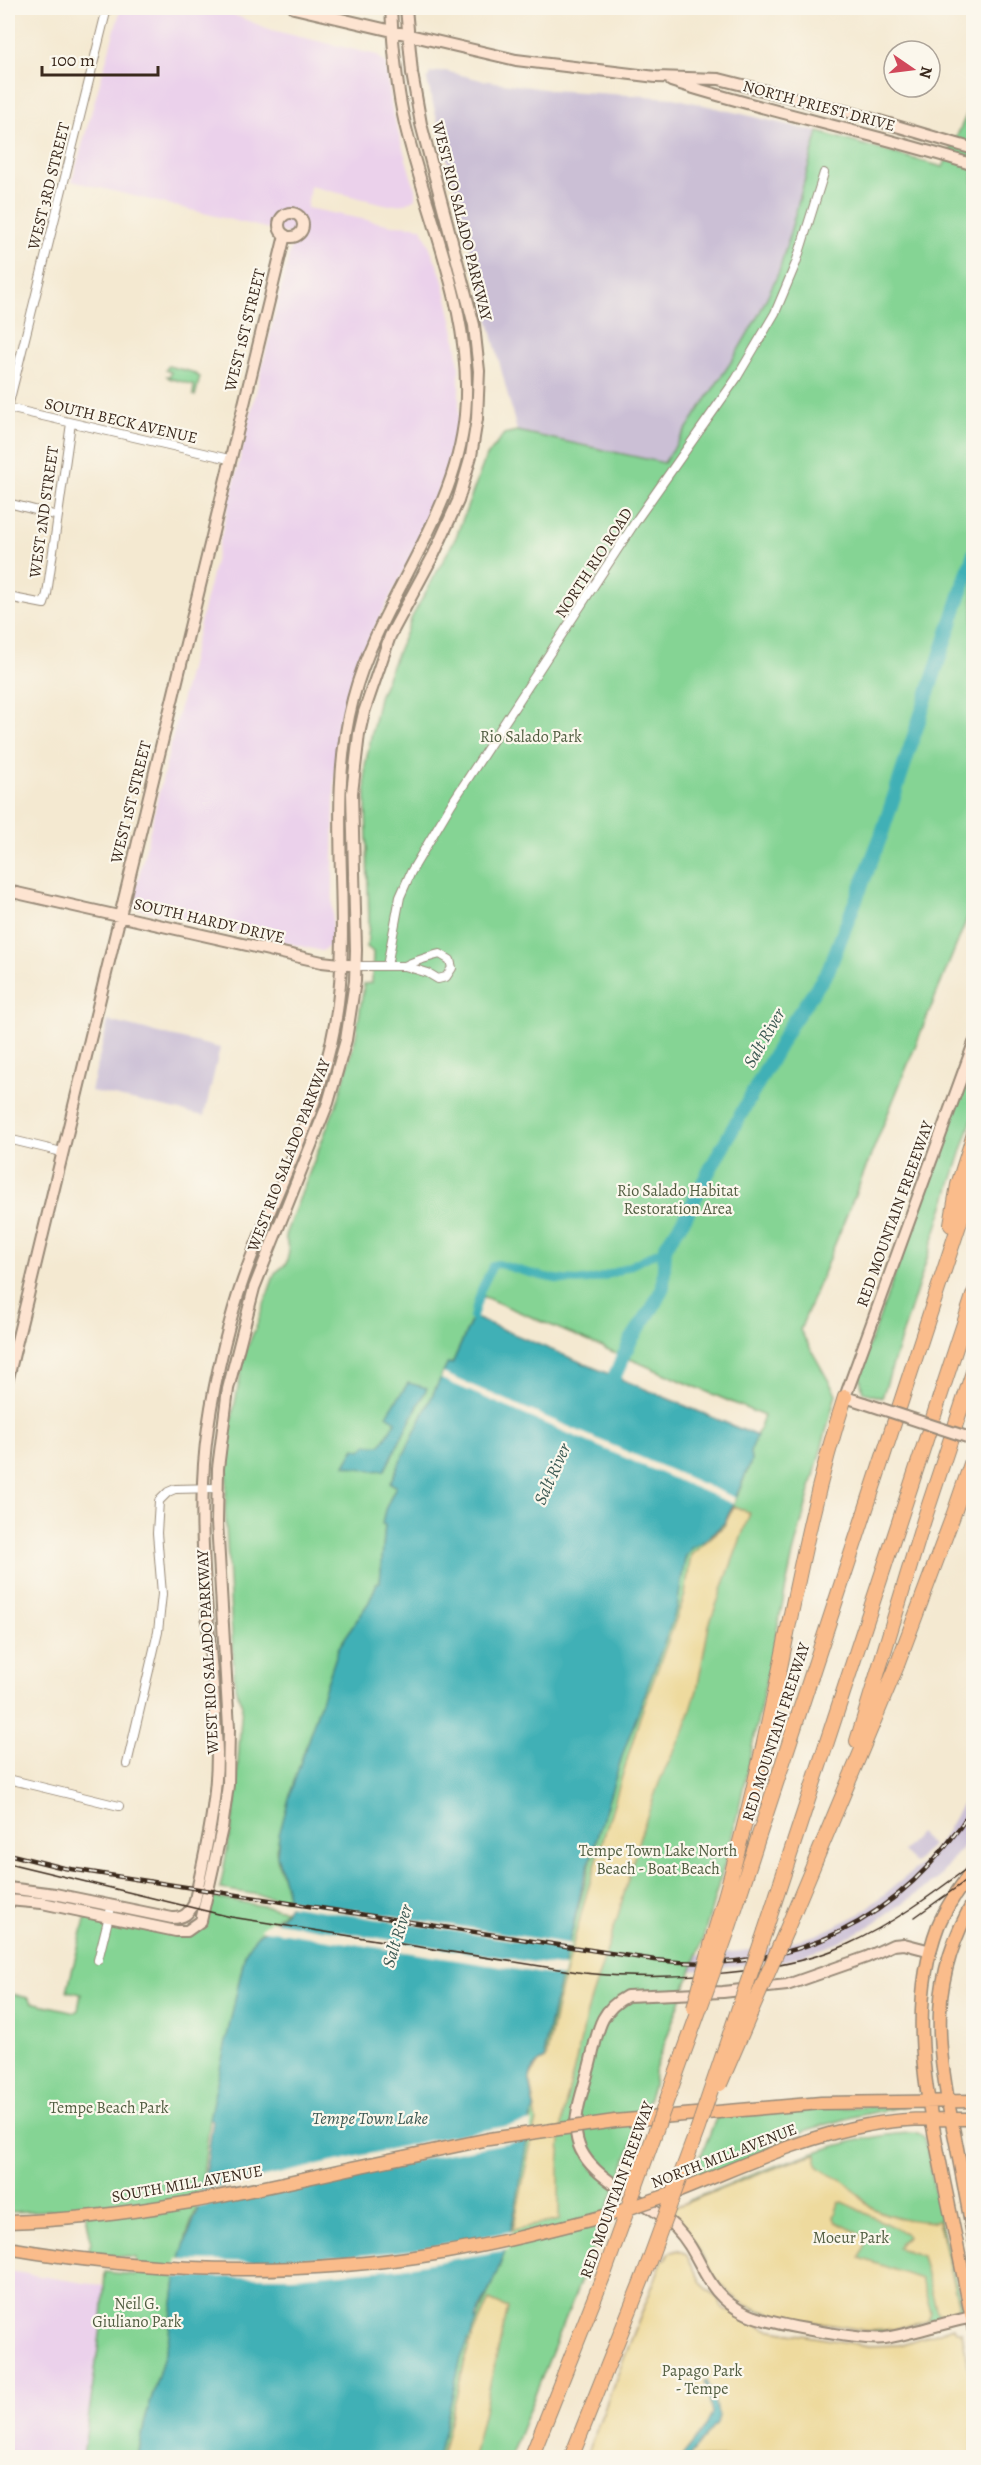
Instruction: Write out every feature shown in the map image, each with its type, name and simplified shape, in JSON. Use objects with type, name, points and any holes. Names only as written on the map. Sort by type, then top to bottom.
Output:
[{"type":"highway","points":[[944,1270],[958,1185],[974,1134]]},
{"type":"highway","name":"RED MOUNTAIN FREEWAY","points":[[531,2457],[604,2274],[680,2066],[704,1964],[720,1934],[974,1179]]},
{"type":"highway","points":[[571,2457],[645,2272],[698,2128],[974,1293]]},
{"type":"highway","points":[[826,1832],[974,1370]]},
{"type":"highway","points":[[720,1934],[756,1780],[807,1534],[845,1397]]},
{"type":"highway","points":[[698,2128],[733,2058],[896,1668],[974,1455]]},
{"type":"highway","points":[[953,1516],[965,1491],[974,1481]]},
{"type":"main road","name":"NORTH PRIEST DRIVE","points":[[294,8],[516,60],[656,76],[719,79],[849,112],[974,149]]},
{"type":"main road","name":"WEST RIO SALADO PARKWAY","points":[[8,1888],[40,1891],[172,1917],[184,1916],[189,1913],[194,1904],[214,1808],[218,1754],[205,1561],[203,1488],[212,1406],[232,1316],[245,1275],[321,1082],[334,1030],[343,965],[339,803],[342,759],[353,697],[378,630],[430,531],[446,495],[460,451],[466,398],[459,317],[406,128],[398,86],[391,8]]},
{"type":"main road","name":"WEST RIO SALADO PARKWAY","points":[[8,1900],[42,1903],[176,1931],[187,1931],[200,1923],[206,1908],[222,1828],[229,1766],[218,1556],[217,1488],[223,1413],[254,1288],[335,1082],[346,1040],[356,966],[354,772],[364,712],[390,636],[434,554],[458,501],[471,456],[478,394],[479,371],[474,325],[421,124],[412,73],[406,8]]},
{"type":"main road","name":"NORTH PRIEST DRIVE","points":[[656,76],[714,95],[851,129],[974,165]]},
{"type":"main road","name":"WEST 1ST STREET","points":[[8,1378],[285,235]]},
{"type":"main road","points":[[378,630],[390,636]]},
{"type":"main road","name":"SOUTH HARDY DRIVE","points":[[8,891],[356,966]]},
{"type":"main road","name":"RED MOUNTAIN FREEEWAY","points":[[845,1397],[974,1043]]},
{"type":"main road","points":[[845,1397],[970,1438]]},
{"type":"main road","points":[[931,1951],[904,1944],[893,1945],[816,1976],[770,1989],[627,1996],[608,2010],[600,2022],[577,2115],[576,2132],[580,2148],[592,2166],[677,2229],[709,2283],[731,2304],[747,2314],[776,2322],[872,2338],[973,2322],[932,2120],[923,2058],[921,2021],[923,1992],[931,1951],[945,1912],[974,1868]]},
{"type":"main road","points":[[974,1901],[952,1946],[940,2000],[939,2040],[948,2102],[974,2240]]},
{"type":"main road","name":"NORTH MILL AVENUE","points":[[370,2164],[489,2139],[615,2121],[821,2103],[974,2101]]},
{"type":"main road","name":"NORTH MILL AVENUE","points":[[8,2248],[67,2258],[197,2270],[256,2270],[398,2259],[487,2245],[609,2215],[842,2130],[899,2120],[974,2119]]},
{"type":"main road","name":"SOUTH MILL AVENUE","points":[[8,2222],[85,2217],[201,2201],[370,2164]]},
{"type":"street","name":"WEST 3RD STREET","points":[[8,407],[107,8]]},
{"type":"street","name":"NORTH RIO ROAD","points":[[387,966],[400,897],[411,872],[452,803],[638,518],[736,379],[775,313],[796,263],[824,173]]},
{"type":"street","name":"SOUTH BECK AVENUE","points":[[8,407],[229,459]]},
{"type":"street","name":"WEST 2ND STREET","points":[[8,597],[44,604],[71,423]]},
{"type":"street","points":[[8,503],[58,516]]},
{"type":"street","name":"SOUTH HARDY DRIVE","points":[[356,966],[405,966],[429,973],[436,979],[443,979],[449,975],[452,968],[450,960],[444,955],[436,954],[429,959],[410,962],[405,966]]},
{"type":"street","points":[[429,959],[427,967],[429,973]]},
{"type":"street","points":[[8,1139],[62,1152]]},
{"type":"street","points":[[127,1764],[158,1632],[162,1594],[157,1533],[158,1505],[162,1497],[176,1489],[217,1488]]},
{"type":"street","points":[[8,1779],[119,1806]]},
{"type":"street","points":[[98,1960],[112,1905]]},
{"type":"shaded area","points":[[121,8],[217,8],[271,30],[377,55],[386,64],[392,111],[415,190],[415,198],[405,204],[388,205],[310,186],[307,208],[392,225],[422,228],[442,277],[454,328],[459,366],[459,421],[452,454],[419,543],[379,618],[352,683],[344,710],[336,755],[332,944],[322,951],[139,909],[132,905],[294,235],[72,181]]},
{"type":"shaded area","points":[[445,71],[481,80],[551,90],[674,98],[818,132],[779,272],[758,316],[733,359],[664,463],[517,431],[427,80],[430,73]]},
{"type":"shaded area","points":[[108,1021],[220,1048],[204,1116],[91,1091]]},
{"type":"shaded area","points":[[973,1784],[973,1833],[937,1880],[868,1927],[829,1946],[787,1960],[689,1971],[656,1955],[703,1955],[768,1948],[816,1935],[860,1914],[924,1862],[940,1842]]},
{"type":"shaded area","points":[[919,1833],[932,1845],[915,1863],[903,1852]]},
{"type":"shaded area","points":[[8,2271],[104,2286],[102,2320],[83,2457],[8,2457]]},
{"type":"green space","points":[[973,100],[973,904],[800,1330],[836,1394],[793,1554],[727,1855],[702,1942],[654,2072],[653,2087],[577,2290],[510,2457],[438,2457],[461,2358],[503,2257],[512,2225],[523,2159],[563,1965],[597,1838],[623,1753],[677,1608],[688,1550],[716,1532],[728,1518],[751,1462],[750,1452],[764,1416],[482,1296],[452,1364],[448,1363],[391,1483],[396,1486],[385,1510],[380,1583],[377,1583],[369,1602],[339,1647],[291,1791],[276,1849],[290,1900],[220,1889],[235,1806],[242,1703],[235,1688],[225,1508],[230,1428],[245,1352],[275,1273],[286,1264],[289,1252],[285,1235],[339,1097],[356,1036],[364,984],[372,983],[373,952],[367,947],[369,924],[365,766],[379,697],[412,617],[456,537],[485,459],[504,434],[517,431],[664,463],[733,359],[758,316],[779,272],[818,132],[943,167]]},
{"type":"green space","points":[[168,366],[192,372],[200,377],[195,396],[193,395],[194,385],[167,376],[170,376],[171,372],[166,370]]},
{"type":"green space","points":[[973,1066],[973,1116],[882,1398],[863,1392],[859,1373]]},
{"type":"green space","name":"Tempe Beach Park","points":[[212,1897],[286,1910],[259,1933],[245,1954],[210,2119],[200,2199],[187,2234],[176,2280],[168,2342],[145,2420],[138,2457],[83,2457],[102,2320],[105,2272],[136,2275],[136,2258],[88,2253],[91,2241],[85,2209],[8,2212],[8,1993],[28,1998],[31,2002],[75,2012],[78,2010],[81,1994],[67,1991],[86,1916],[190,1934],[203,1923]]},
{"type":"green space","points":[[905,2106],[810,2129],[775,2143],[755,2157],[691,2180],[717,2116],[794,2113],[820,2108]]},
{"type":"green space","name":"Moeur Park","points":[[918,2133],[925,2138],[939,2216],[964,2313],[879,2333],[761,2312],[731,2295],[721,2285],[680,2221],[687,2201],[771,2168],[831,2147],[860,2140]]},
{"type":"sand","points":[[734,1506],[750,1513],[709,1625],[697,1690],[685,1728],[660,1780],[640,1836],[617,1919],[589,2005],[563,2115],[559,2166],[559,2220],[513,2230],[537,2121],[529,2078],[539,2062],[546,2059],[560,1992],[586,1896],[640,1717],[685,1595],[691,1555],[724,1526]]},
{"type":"sand","name":"Moeur Park","points":[[817,2154],[817,2165],[820,2168],[845,2182],[873,2208],[906,2219],[938,2220],[958,2304],[952,2314],[944,2317],[937,2312],[922,2256],[898,2248],[907,2234],[843,2202],[839,2203],[834,2217],[836,2222],[867,2237],[860,2258],[921,2279],[931,2312],[928,2321],[895,2329],[869,2331],[778,2316],[745,2305],[715,2278],[691,2236],[678,2222],[672,2208]]},
{"type":"sand","name":"Papago Park - Tempe","points":[[678,2250],[686,2254],[702,2284],[718,2299],[723,2308],[766,2329],[868,2346],[899,2345],[954,2327],[955,2330],[962,2332],[973,2394],[973,2457],[585,2458],[663,2259],[666,2259],[668,2253]]},
{"type":"sand","points":[[489,2300],[508,2308],[473,2457],[441,2457],[469,2345]]},
{"type":"water","name":"Tempe Town Lake","points":[[473,1317],[757,1436],[750,1452],[751,1462],[725,1522],[703,1542],[691,1548],[685,1558],[677,1608],[623,1753],[584,1879],[551,2018],[544,2051],[545,2059],[538,2063],[531,2075],[530,2089],[535,2111],[531,2116],[508,2240],[500,2265],[475,2319],[477,2320],[461,2358],[438,2457],[138,2458],[145,2420],[168,2342],[182,2251],[197,2212],[202,2177],[205,2177],[213,2120],[209,2119],[245,1954],[254,1939],[280,1917],[290,1904],[277,1855],[279,1835],[291,1791],[339,1647],[369,1602],[377,1583],[380,1582],[385,1525],[382,1524],[385,1510],[396,1486],[390,1483],[448,1363],[452,1364]]},
{"type":"water","points":[[408,1383],[427,1388],[385,1470],[372,1471],[345,1465],[355,1448],[361,1450],[367,1445],[381,1445],[396,1421],[387,1415]]},
{"type":"water","points":[[707,2380],[719,2416],[717,2423],[689,2457],[681,2457],[705,2428],[712,2414],[705,2381]]},
{"type":"pier","points":[[443,1373],[736,1498],[733,1504],[441,1379]]},
{"type":"pier","points":[[287,1899],[571,1944],[570,1949],[286,1905]]},
{"type":"pier","points":[[270,1921],[565,1967],[563,1977],[259,1929]]},
{"type":"pier","points":[[533,2121],[530,2139],[440,2155],[194,2208],[197,2192],[431,2140]]},
{"type":"pier","points":[[513,2231],[508,2250],[402,2268],[293,2277],[174,2277],[177,2260],[259,2262],[364,2255],[413,2250]]},
{"type":"waterway","name":"Salt River","points":[[607,1393],[631,1340],[663,1287],[665,1248],[686,1216],[790,1026],[828,971],[881,836],[974,553]]},
{"type":"waterway","points":[[473,1317],[481,1290],[493,1265],[498,1264],[560,1280],[586,1280],[616,1272],[665,1248]]},
{"type":"tram line","points":[[8,1863],[231,1917],[584,1973],[647,1976],[682,1976],[752,1970],[818,1955],[846,1945],[880,1928],[928,1897],[974,1863]]},
{"type":"tram line","points":[[915,1917],[974,1875]]},
{"type":"railway","points":[[8,1854],[64,1868],[655,1960],[705,1963],[752,1959],[797,1949],[838,1933],[877,1910],[913,1881],[945,1847],[974,1806]]},
{"type":"park label","name":"Rio Salado Park","points":[[531,737]]},
{"type":"park label","name":"Rio Salado Habitat Restoration Area","points":[[678,1200]]},
{"type":"park label","name":"Tempe Town Lake North Beach - Boat Beach","points":[[658,1860]]},
{"type":"park label","name":"Neil G. Giuliano Park","points":[[137,2313]]}]
